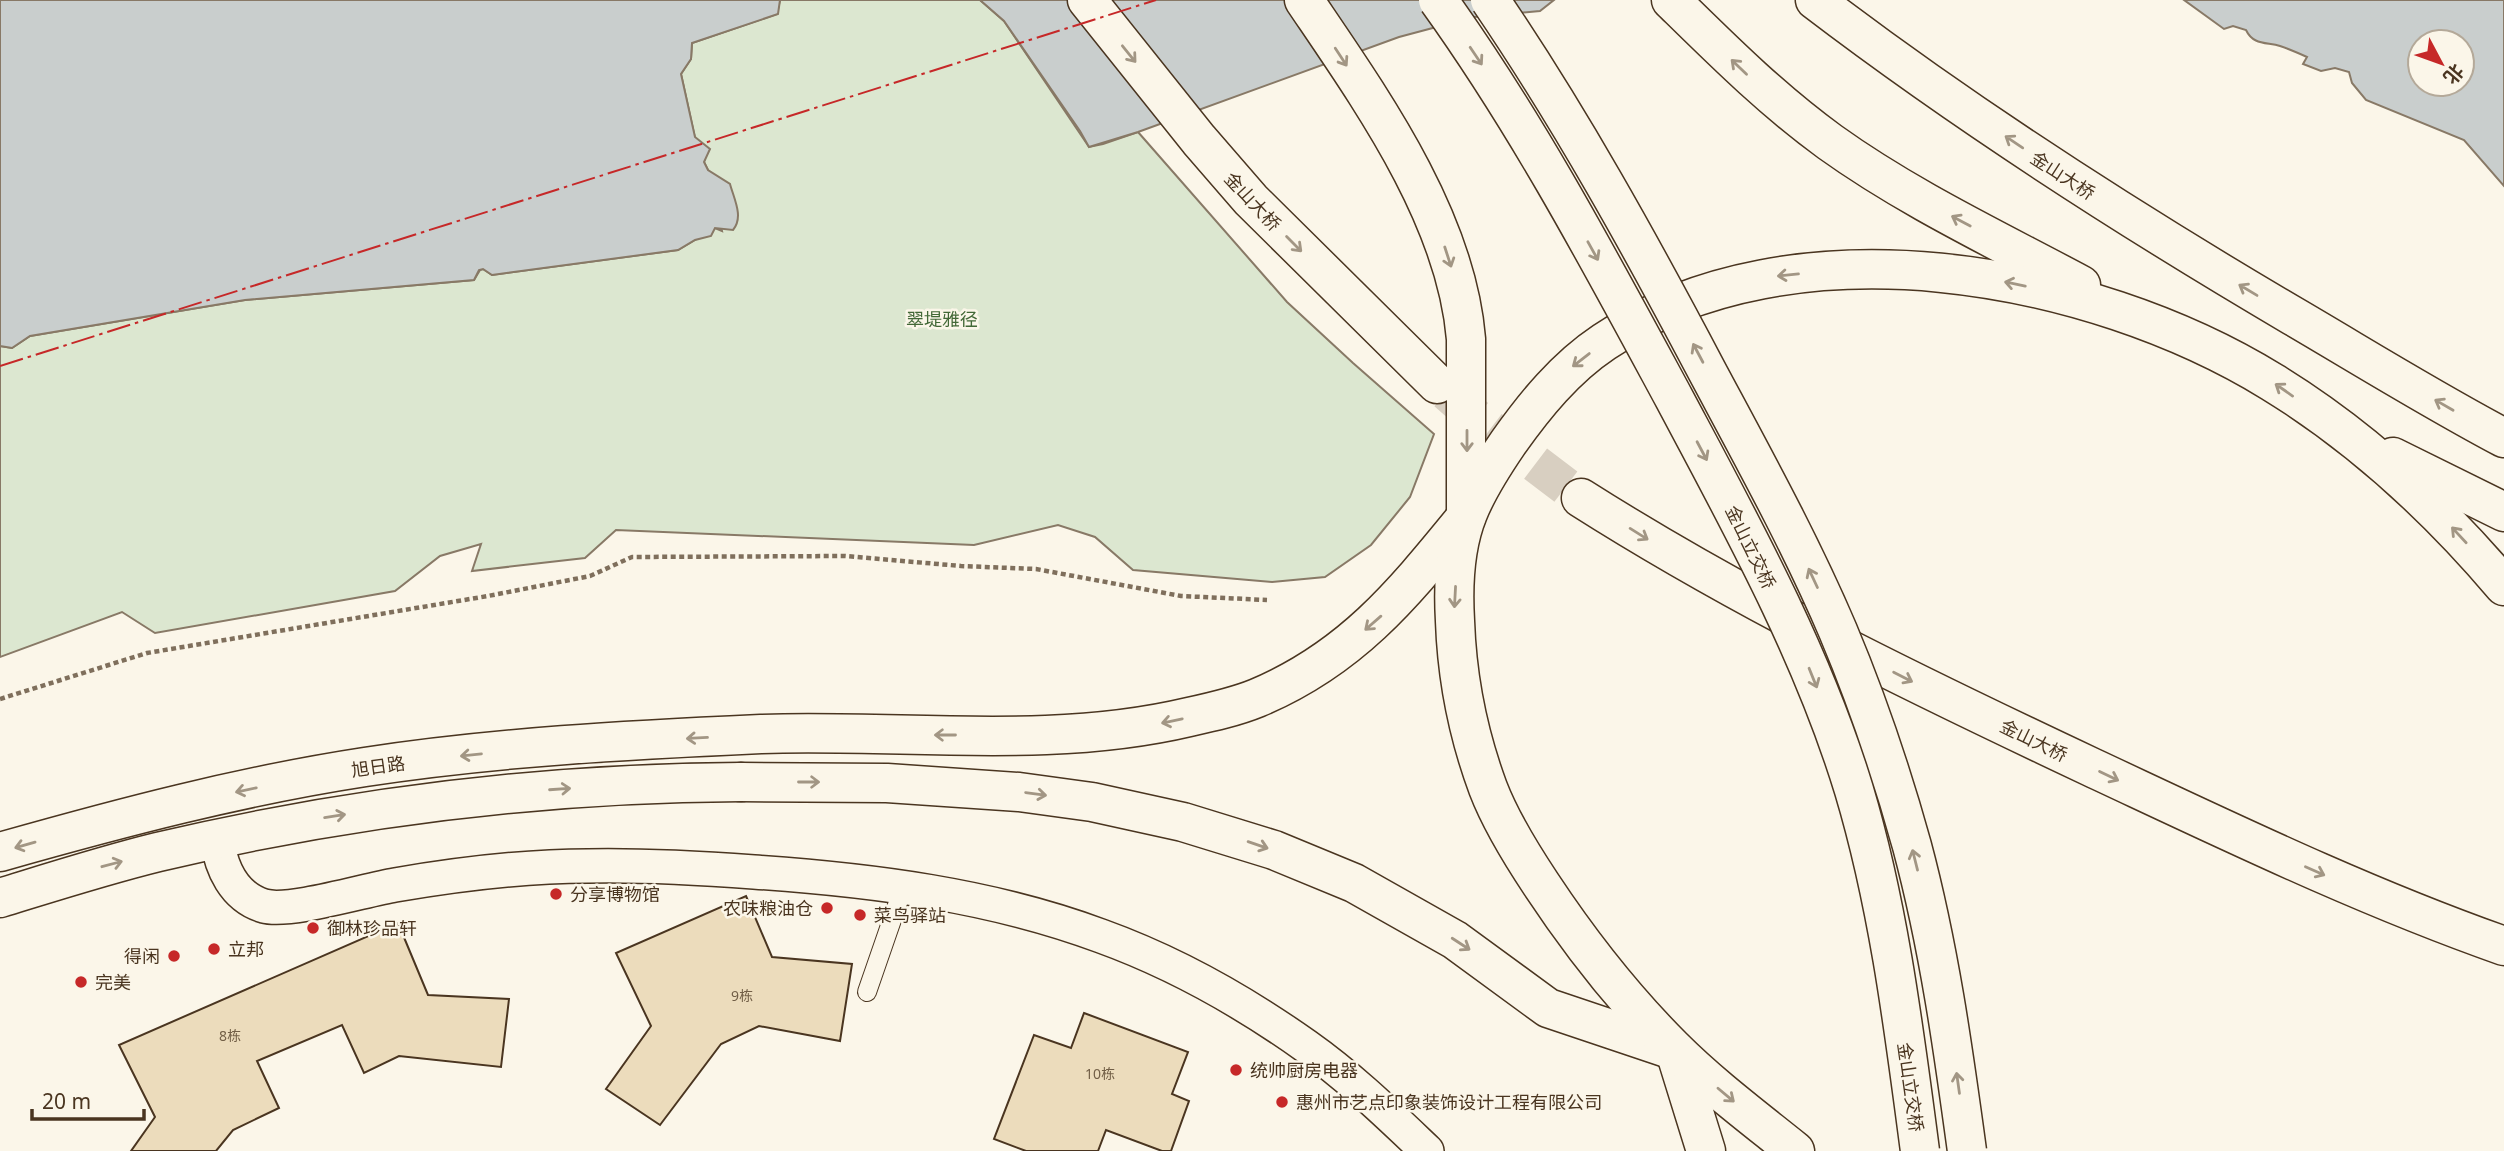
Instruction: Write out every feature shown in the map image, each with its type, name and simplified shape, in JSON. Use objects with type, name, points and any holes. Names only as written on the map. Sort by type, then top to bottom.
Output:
[{"type":"main road","name":"金山大桥","points":[[1087,0],[1199,140],[1251,200],[1452,378]]},
{"type":"main road","points":[[1304,0],[1389,132],[1430,207],[1460,299],[1465,323],[1452,378],[1466,517],[1456,573],[1455,646],[1466,720],[1489,790],[1527,862],[1581,943],[1636,1008],[1675,1051],[1796,1151]]},
{"type":"main road","name":"金山立交桥","points":[[1438,0],[1490,77],[1572,212],[1737,517],[1805,659],[1832,725],[1872,853],[1895,978],[1920,1151]]},
{"type":"main road","points":[[1490,0],[1531,60],[1611,193],[1777,503],[1838,631],[1893,785],[1930,916],[1944,984],[1968,1151]]},
{"type":"main road","points":[[1671,0],[1745,73],[1832,143],[1951,215],[2151,323]]},
{"type":"main road","name":"金山大桥","points":[[1815,0],[1943,95],[2120,212],[2438,402],[2504,438]]},
{"type":"main road","points":[[1466,517],[1506,447],[1543,397],[1569,369],[1604,342],[1646,318],[1686,300],[1726,287],[1777,276],[1861,269],[1939,272],[1998,280],[2060,294],[2151,323],[2203,344],[2252,370],[2344,433],[2432,509],[2504,586]]},
{"type":"main road","points":[[2344,433],[2494,506]]},
{"type":"main road","name":"金山大桥","points":[[1581,498],[1712,577],[1906,678],[2248,842],[2374,898],[2504,946]]},
{"type":"main road","name":"旭日路","points":[[0,852],[142,813],[367,767],[514,750],[765,734],[1027,735],[1090,732],[1140,728],[1220,710],[1254,700],[1287,684],[1348,645],[1380,618],[1413,583],[1466,517]]},
{"type":"main road","points":[[0,898],[109,865],[217,839],[436,801],[611,786],[741,782],[887,782],[1019,792],[1121,808],[1194,825],[1274,850],[1354,883],[1455,940],[1548,1008],[1675,1051]]},
{"type":"main road","points":[[1675,1051],[1706,1151]]},
{"type":"street","points":[[217,839],[222,865],[235,886],[255,902],[270,907],[299,905],[461,875],[554,866],[700,868],[854,880],[1008,907],[1076,927],[1133,949],[1253,1012],[1310,1048],[1427,1151]]},
{"type":"lane","points":[[867,992],[903,888]]},
{"type":"path","points":[[0,699],[147,653],[488,596],[590,576],[632,557],[845,556],[1036,569],[1181,596],[1267,600]]},
{"type":"green space","name":"翠堤雅径","points":[[780,0],[980,0],[1004,21],[1089,147],[1138,132],[1287,302],[1434,434],[1410,497],[1371,545],[1325,577],[1272,582],[1133,570],[1095,537],[1058,525],[974,545],[616,530],[585,558],[472,571],[481,544],[440,556],[395,591],[155,633],[122,612],[0,657],[0,346],[12,348],[30,336],[245,300],[474,280],[483,269],[492,275],[678,250],[715,228],[722,231],[704,162],[705,156],[695,138],[681,74],[691,59],[692,43],[777,14]]},
{"type":"shaded area","points":[[0,0],[780,0],[778,14],[692,43],[691,59],[681,74],[695,137],[710,149],[704,162],[708,170],[730,184],[736,202],[738,219],[733,230],[715,228],[711,236],[695,240],[678,250],[492,275],[483,269],[479,270],[474,280],[245,300],[30,336],[12,348],[0,346]]},
{"type":"shaded area","points":[[980,0],[1554,0],[1540,11],[1474,17],[1399,37],[1138,132],[1089,147],[1004,21]]},
{"type":"shaded area","points":[[2184,0],[2504,0],[2504,186],[2464,140],[2366,100],[2352,83],[2349,72],[2335,68],[2321,71],[2303,64],[2307,57],[2280,46],[2256,41],[2246,30],[2233,26],[2224,29]]},
{"type":"building","points":[[746,896],[772,957],[852,964],[840,1041],[759,1026],[721,1044],[660,1125],[606,1089],[651,1026],[616,953]]},
{"type":"building","points":[[398,923],[428,995],[509,999],[501,1067],[399,1056],[364,1073],[342,1025],[257,1061],[279,1108],[233,1130],[216,1151],[131,1151],[155,1117],[119,1045]]},
{"type":"building","points":[[1084,1013],[1188,1052],[1172,1094],[1189,1101],[1171,1151],[1162,1151],[1106,1130],[1098,1151],[1026,1151],[994,1139],[1034,1035],[1071,1048]]},
{"type":"tunnel","points":[[1447,392],[1482,423],[1581,498]]},
{"type":"power","points":[[0,366],[1156,0]]},
{"type":"place","name":"分享博物馆","points":[[556,894]]},
{"type":"place","name":"农味粮油仓","points":[[827,908]]},
{"type":"place","name":"菜鸟驿站","points":[[860,915]]},
{"type":"place","name":"御林珍品轩","points":[[313,928]]},
{"type":"place","name":"立邦","points":[[214,949]]},
{"type":"place","name":"得闲","points":[[174,956]]},
{"type":"place","name":"完美","points":[[81,982]]},
{"type":"place","name":"统帅厨房电器","points":[[1236,1070]]},
{"type":"place","name":"惠州市艺点印象装饰设计工程有限公司","points":[[1282,1102]]}]
